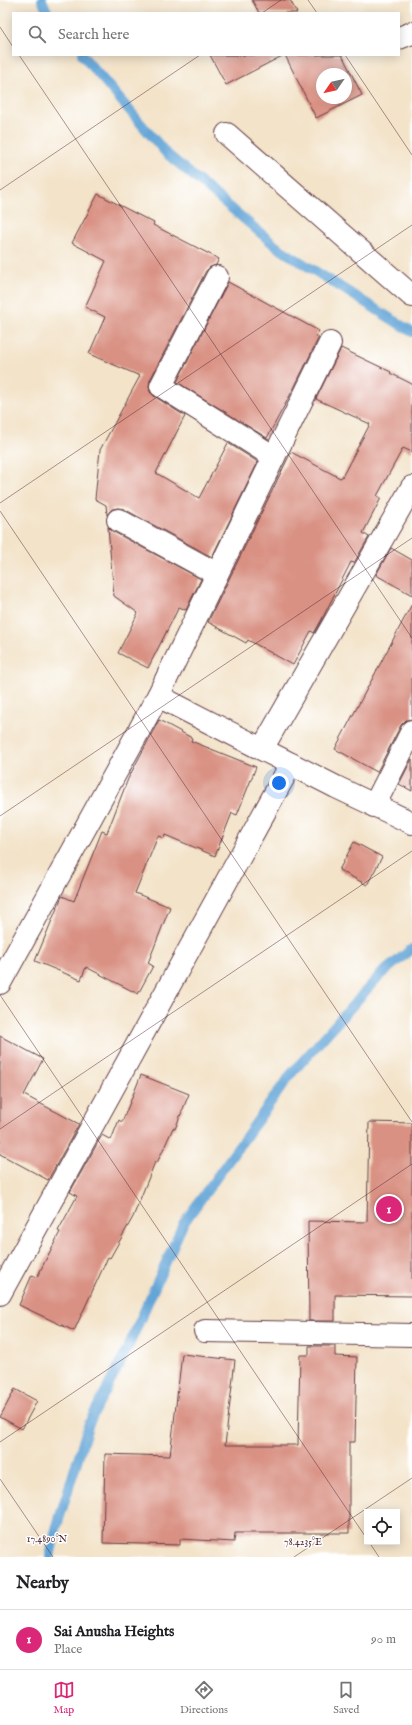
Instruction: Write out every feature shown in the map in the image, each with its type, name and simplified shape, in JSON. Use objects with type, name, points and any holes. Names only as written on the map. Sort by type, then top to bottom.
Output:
[{"type":"street","points":[[400,38],[412,33]]},
{"type":"street","points":[[227,134],[412,296]]},
{"type":"street","points":[[217,276],[162,386],[274,457]]},
{"type":"street","points":[[0,983],[158,696],[330,343]]},
{"type":"street","points":[[262,749],[412,487]]},
{"type":"street","points":[[118,520],[217,574]]},
{"type":"street","points":[[158,696],[374,806],[412,823]]},
{"type":"street","points":[[374,806],[412,731]]},
{"type":"street","points":[[3,1281],[291,764]]},
{"type":"street","points":[[205,1331],[412,1335]]},
{"type":"building","points":[[252,0],[290,0],[296,12],[258,12]]},
{"type":"building","points":[[211,56],[282,56],[226,85]]},
{"type":"building","points":[[285,56],[342,56],[348,68],[316,68],[316,104],[344,104],[316,118]]},
{"type":"building","points":[[352,75],[362,95],[352,100]]},
{"type":"building","points":[[98,194],[154,223],[153,225],[219,259],[216,265],[210,267],[206,271],[150,380],[149,386],[150,392],[154,396],[185,416],[156,473],[199,498],[228,443],[258,462],[212,557],[124,509],[112,509],[107,515],[106,505],[95,499],[100,450],[140,376],[89,354],[105,317],[85,307],[106,261],[72,243]]},
{"type":"building","points":[[228,282],[319,331],[316,336],[319,337],[267,438],[177,382]]},
{"type":"building","points":[[341,348],[391,372],[390,373],[412,384],[412,452],[403,448],[377,496],[381,498],[363,533],[369,537],[354,563],[351,562],[321,621],[314,633],[311,631],[293,665],[248,640],[246,643],[208,622],[291,452],[340,478],[342,477],[370,424],[316,399]]},
{"type":"building","points":[[108,527],[112,531],[201,579],[186,610],[179,607],[148,668],[118,653],[138,613],[114,596]]},
{"type":"building","points":[[391,548],[412,560],[412,595],[376,575]]},
{"type":"building","points":[[412,604],[412,719],[406,720],[401,725],[377,772],[335,749]]},
{"type":"building","points":[[159,720],[192,738],[191,741],[256,767],[237,815],[232,813],[215,856],[165,835],[164,838],[158,836],[135,893],[170,907],[148,963],[153,966],[138,994],[86,967],[81,980],[35,961],[62,896],[74,901],[102,831],[107,833],[128,779]]},
{"type":"building","points":[[412,759],[412,791],[399,784]]},
{"type":"building","points":[[354,842],[382,857],[367,885],[339,870]]},
{"type":"building","points":[[0,1036],[43,1059],[24,1095],[79,1124],[48,1180],[0,1154]]},
{"type":"building","points":[[141,1075],[189,1094],[175,1129],[173,1128],[157,1163],[155,1162],[133,1217],[110,1258],[108,1257],[74,1331],[19,1305],[32,1275],[37,1277],[60,1232],[58,1231],[77,1196],[70,1192],[102,1135],[111,1140],[119,1120],[122,1122]]},
{"type":"building","points":[[369,1122],[412,1123],[412,1296],[335,1295],[335,1321],[309,1321],[308,1221],[367,1222]]},
{"type":"building","points":[[309,1346],[335,1346],[335,1356],[357,1357],[355,1442],[349,1442],[349,1533],[235,1533],[234,1542],[180,1539],[180,1545],[103,1543],[105,1454],[170,1456],[182,1354],[235,1360],[225,1445],[298,1445],[300,1355],[309,1355]]},
{"type":"building","points":[[15,1389],[37,1401],[22,1429],[0,1417]]},
{"type":"waterway","points":[[42,0],[48,12]]},
{"type":"waterway","points":[[83,56],[166,153],[277,247],[412,332]]},
{"type":"waterway","points":[[50,1557],[56,1529],[89,1423],[125,1354],[183,1224],[291,1074],[380,975],[412,949]]},
{"type":"place","name":"Sai Anusha Heights","points":[[389,1209]]}]
